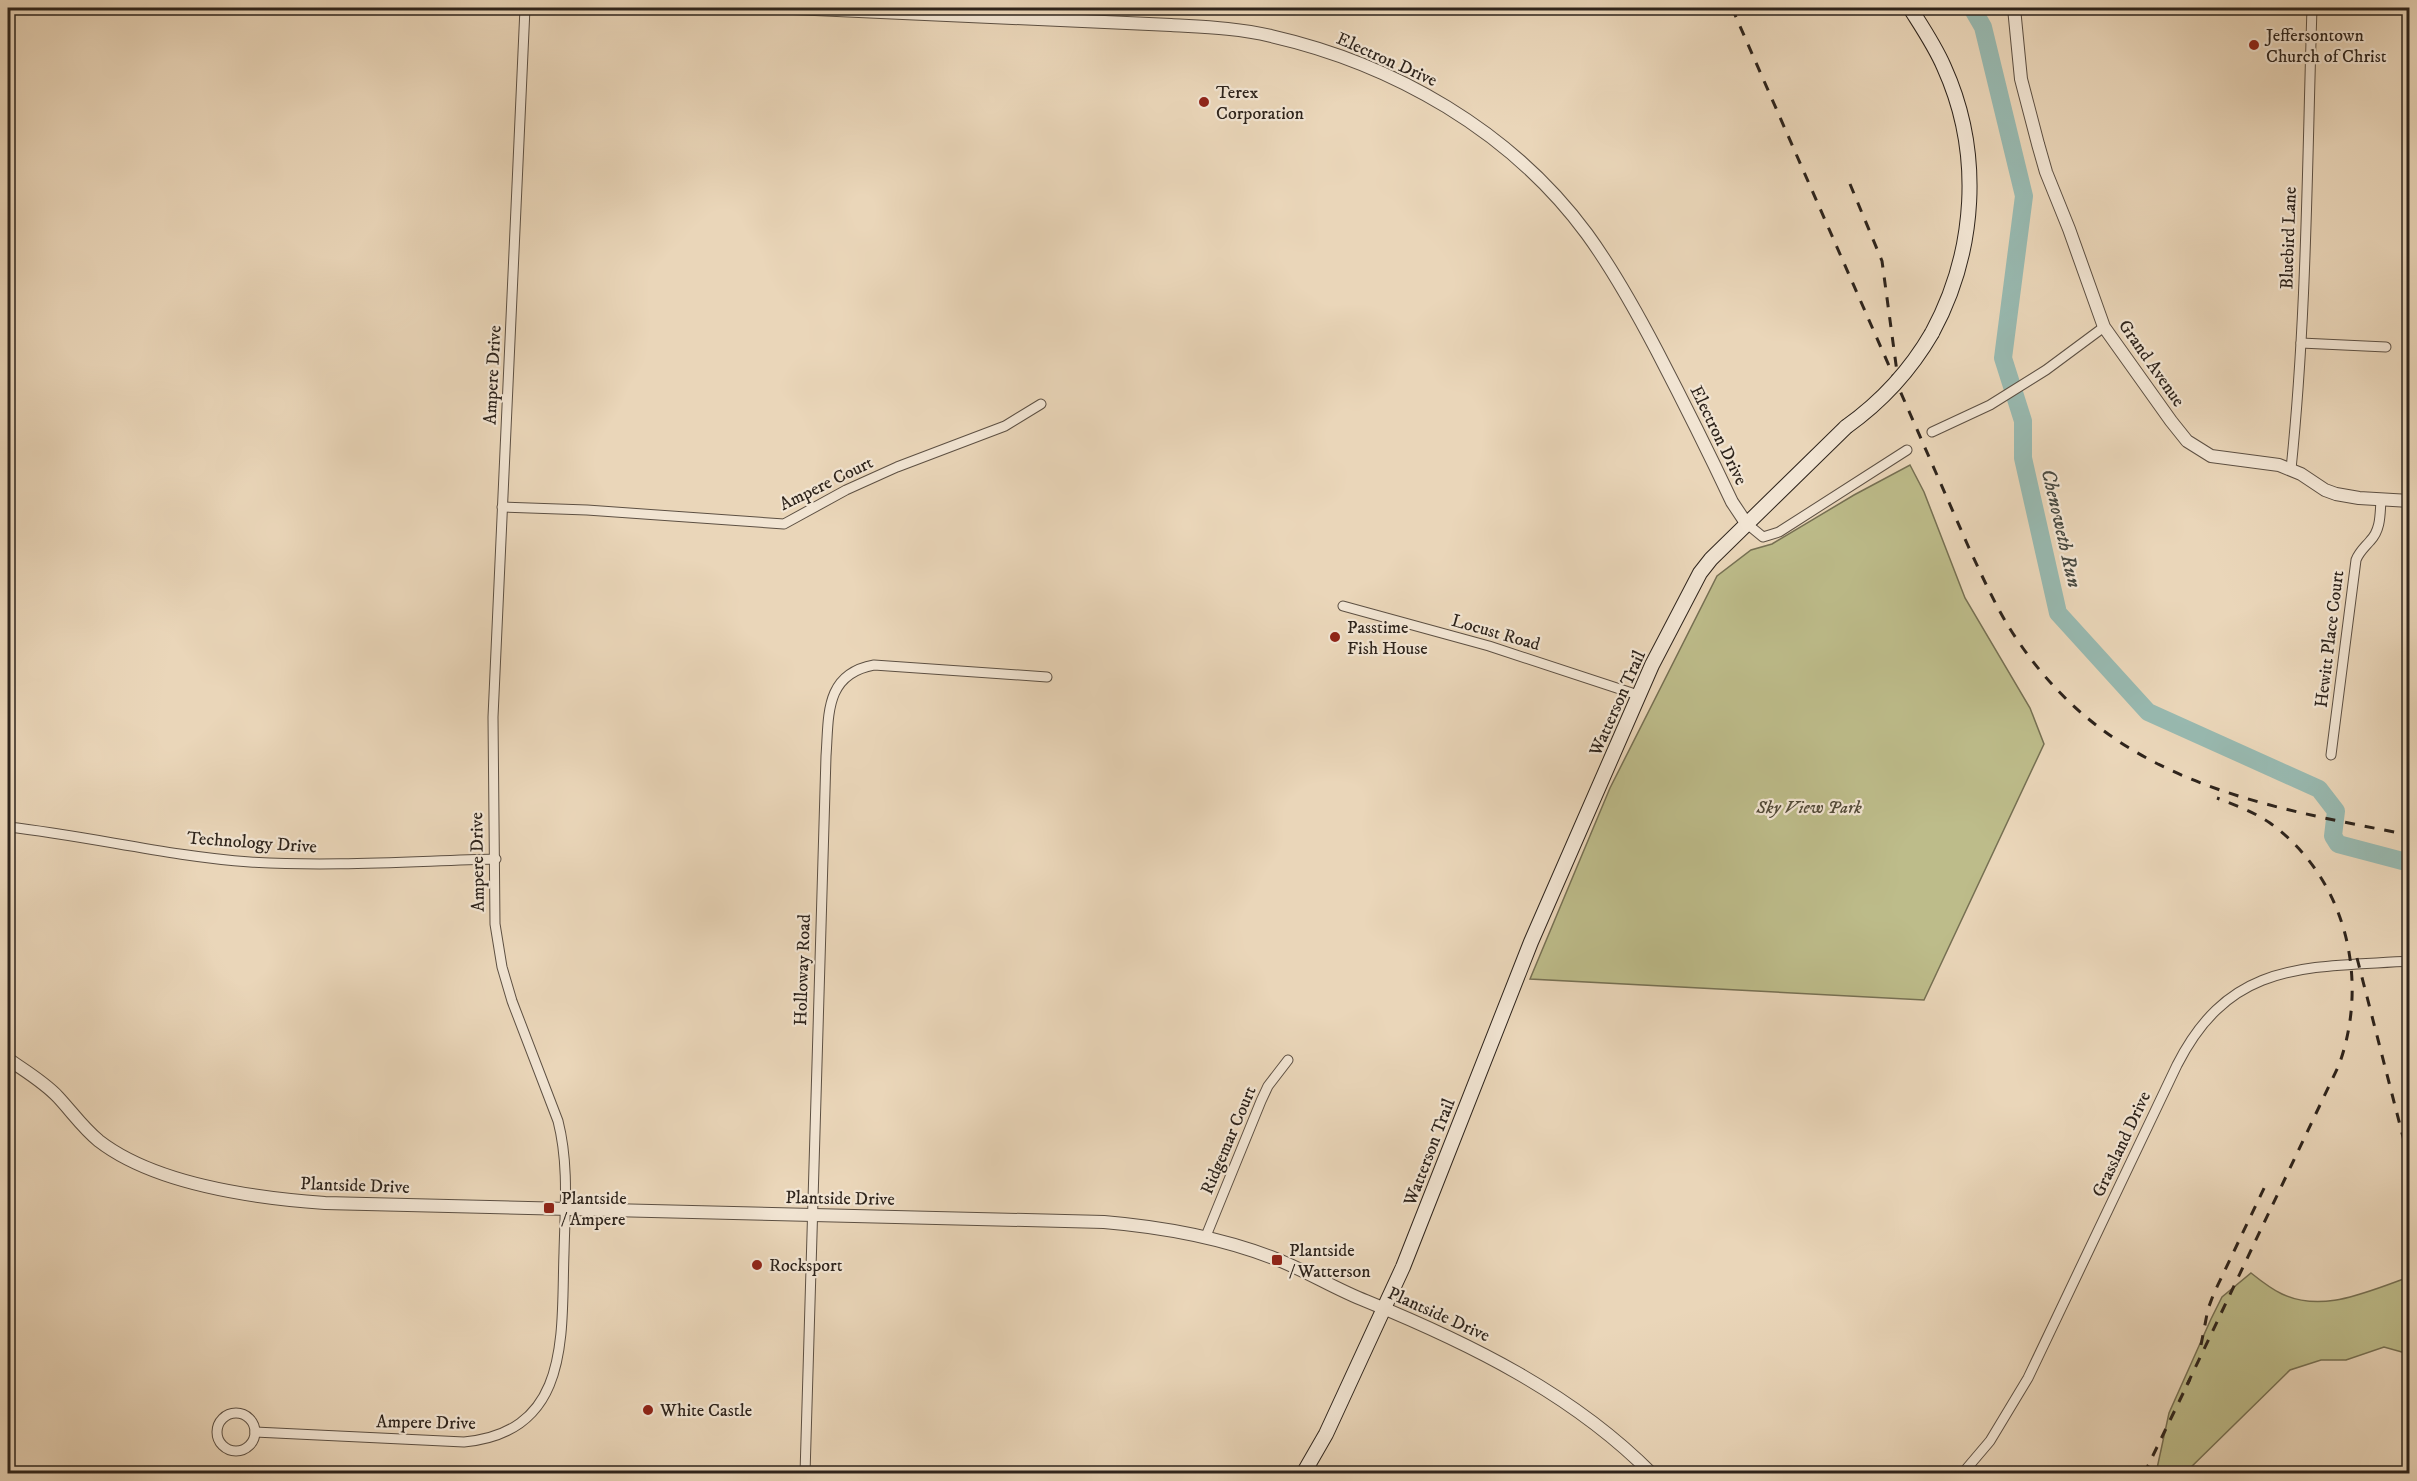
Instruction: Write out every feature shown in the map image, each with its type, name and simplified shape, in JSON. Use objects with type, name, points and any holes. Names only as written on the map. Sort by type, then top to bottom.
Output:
[{"type":"main road","name":"Watterson Trail","points":[[1302,1473],[1326,1434],[1385,1308],[1428,1206],[1531,942],[1638,695],[1700,573],[1746,523],[1896,383],[1932,333],[1950,294],[1965,245],[1970,194],[1966,142],[1954,93],[1935,48],[1910,8]]},
{"type":"street","name":"Ampere Drive","points":[[255,1432],[464,1443],[486,1439],[512,1428],[534,1409],[555,1374],[559,1359],[565,1167],[560,1128],[512,1001],[497,943],[493,810],[493,722],[525,8]]},
{"type":"street","name":"Electron Drive","points":[[793,8],[1229,29],[1269,35],[1368,65],[1422,92],[1465,118],[1503,147],[1563,204],[1587,234],[1638,316],[1732,502],[1746,523]]},
{"type":"street","name":"Grand Avenue","points":[[2014,8],[2021,79],[2038,144],[2046,172],[2104,327],[2187,441],[2199,450],[2219,458],[2279,465],[2291,469],[2325,490],[2336,494],[2409,501]]},
{"type":"street","name":"Bluebird Lane","points":[[2291,469],[2301,343],[2312,8]]},
{"type":"street","points":[[1932,432],[2022,385],[2077,349],[2104,327]]},
{"type":"street","points":[[2301,343],[2386,346]]},
{"type":"street","name":"Ampere Court","points":[[502,507],[587,510],[784,524],[846,490],[897,467],[1005,426],[1041,404]]},
{"type":"street","points":[[1746,523],[1763,537],[1779,532],[1907,450]]},
{"type":"street","name":"Hewitt Place Court","points":[[2331,755],[2356,560],[2374,536],[2380,521],[2380,499]]},
{"type":"street","name":"Locust Road","points":[[1343,606],[1542,662],[1638,695]]},
{"type":"street","name":"Holloway Road","points":[[805,1473],[825,767],[829,705],[844,678],[853,671],[874,665],[1047,677]]},
{"type":"street","name":"Technology Drive","points":[[8,827],[150,851],[250,862],[358,864],[496,859]]},
{"type":"street","name":"Grassland Drive","points":[[1962,1473],[1990,1441],[2028,1378],[2177,1065],[2205,1020],[2239,991],[2281,973],[2409,961]]},
{"type":"street","name":"Plantside Drive","points":[[8,1059],[59,1098],[84,1128],[119,1154],[137,1163],[203,1185],[265,1197],[325,1203],[1104,1222],[1170,1229],[1206,1236],[1277,1260],[1466,1345],[1517,1372],[1599,1428],[1652,1473]]},
{"type":"street","name":"Ridgemar Court","points":[[1206,1236],[1261,1101],[1268,1086],[1288,1060]]},
{"type":"street","points":[[239,1412],[249,1418],[255,1432],[254,1439],[246,1448],[232,1451],[221,1444],[216,1428],[223,1417],[239,1412]]},
{"type":"green space","name":"Sky View Park","points":[[1910,465],[1924,492],[1965,598],[2030,708],[2044,744],[1924,1000],[1530,979],[1610,788],[1717,576],[1751,550],[1772,544]]},
{"type":"green space","points":[[2251,1273],[2282,1294],[2313,1302],[2344,1298],[2409,1279],[2409,1354],[2384,1347],[2346,1360],[2321,1360],[2290,1370],[2185,1473],[2156,1473],[2169,1413],[2211,1319],[2222,1297]]},
{"type":"waterway","name":"Chenoweth Run","points":[[1972,8],[1983,27],[2024,196],[2003,358],[2023,421],[2023,458],[2058,613],[2148,712],[2319,789],[2336,811],[2333,836],[2338,844],[2410,863]]},
{"type":"railway","points":[[1732,8],[1986,584],[2018,641],[2056,688],[2098,726],[2143,756],[2191,779],[2297,812],[2410,835]]},
{"type":"railway","points":[[1850,184],[1882,261],[1897,372]]},
{"type":"railway","points":[[2187,1385],[2339,1065],[2348,1032],[2352,999],[2351,965],[2345,932],[2333,901],[2317,872],[2296,846],[2270,823],[2251,812],[2217,798]]},
{"type":"railway","points":[[2357,958],[2410,1164]]},
{"type":"railway","points":[[2201,1345],[2208,1309],[2214,1293],[2267,1182]]},
{"type":"railway","points":[[2144,1474],[2190,1379]]},
{"type":"place","name":"Jeffersontown Church of Christ","points":[[2254,45]]},
{"type":"place","name":"Terex Corporation","points":[[1204,102]]},
{"type":"place","name":"Passtime Fish House","points":[[1335,637]]},
{"type":"place","name":"Plantside / Ampere","points":[[549,1208]]},
{"type":"place","name":"Plantside / Watterson","points":[[1277,1260]]},
{"type":"place","name":"Rocksport","points":[[757,1265]]},
{"type":"place","name":"White Castle","points":[[648,1410]]}]
